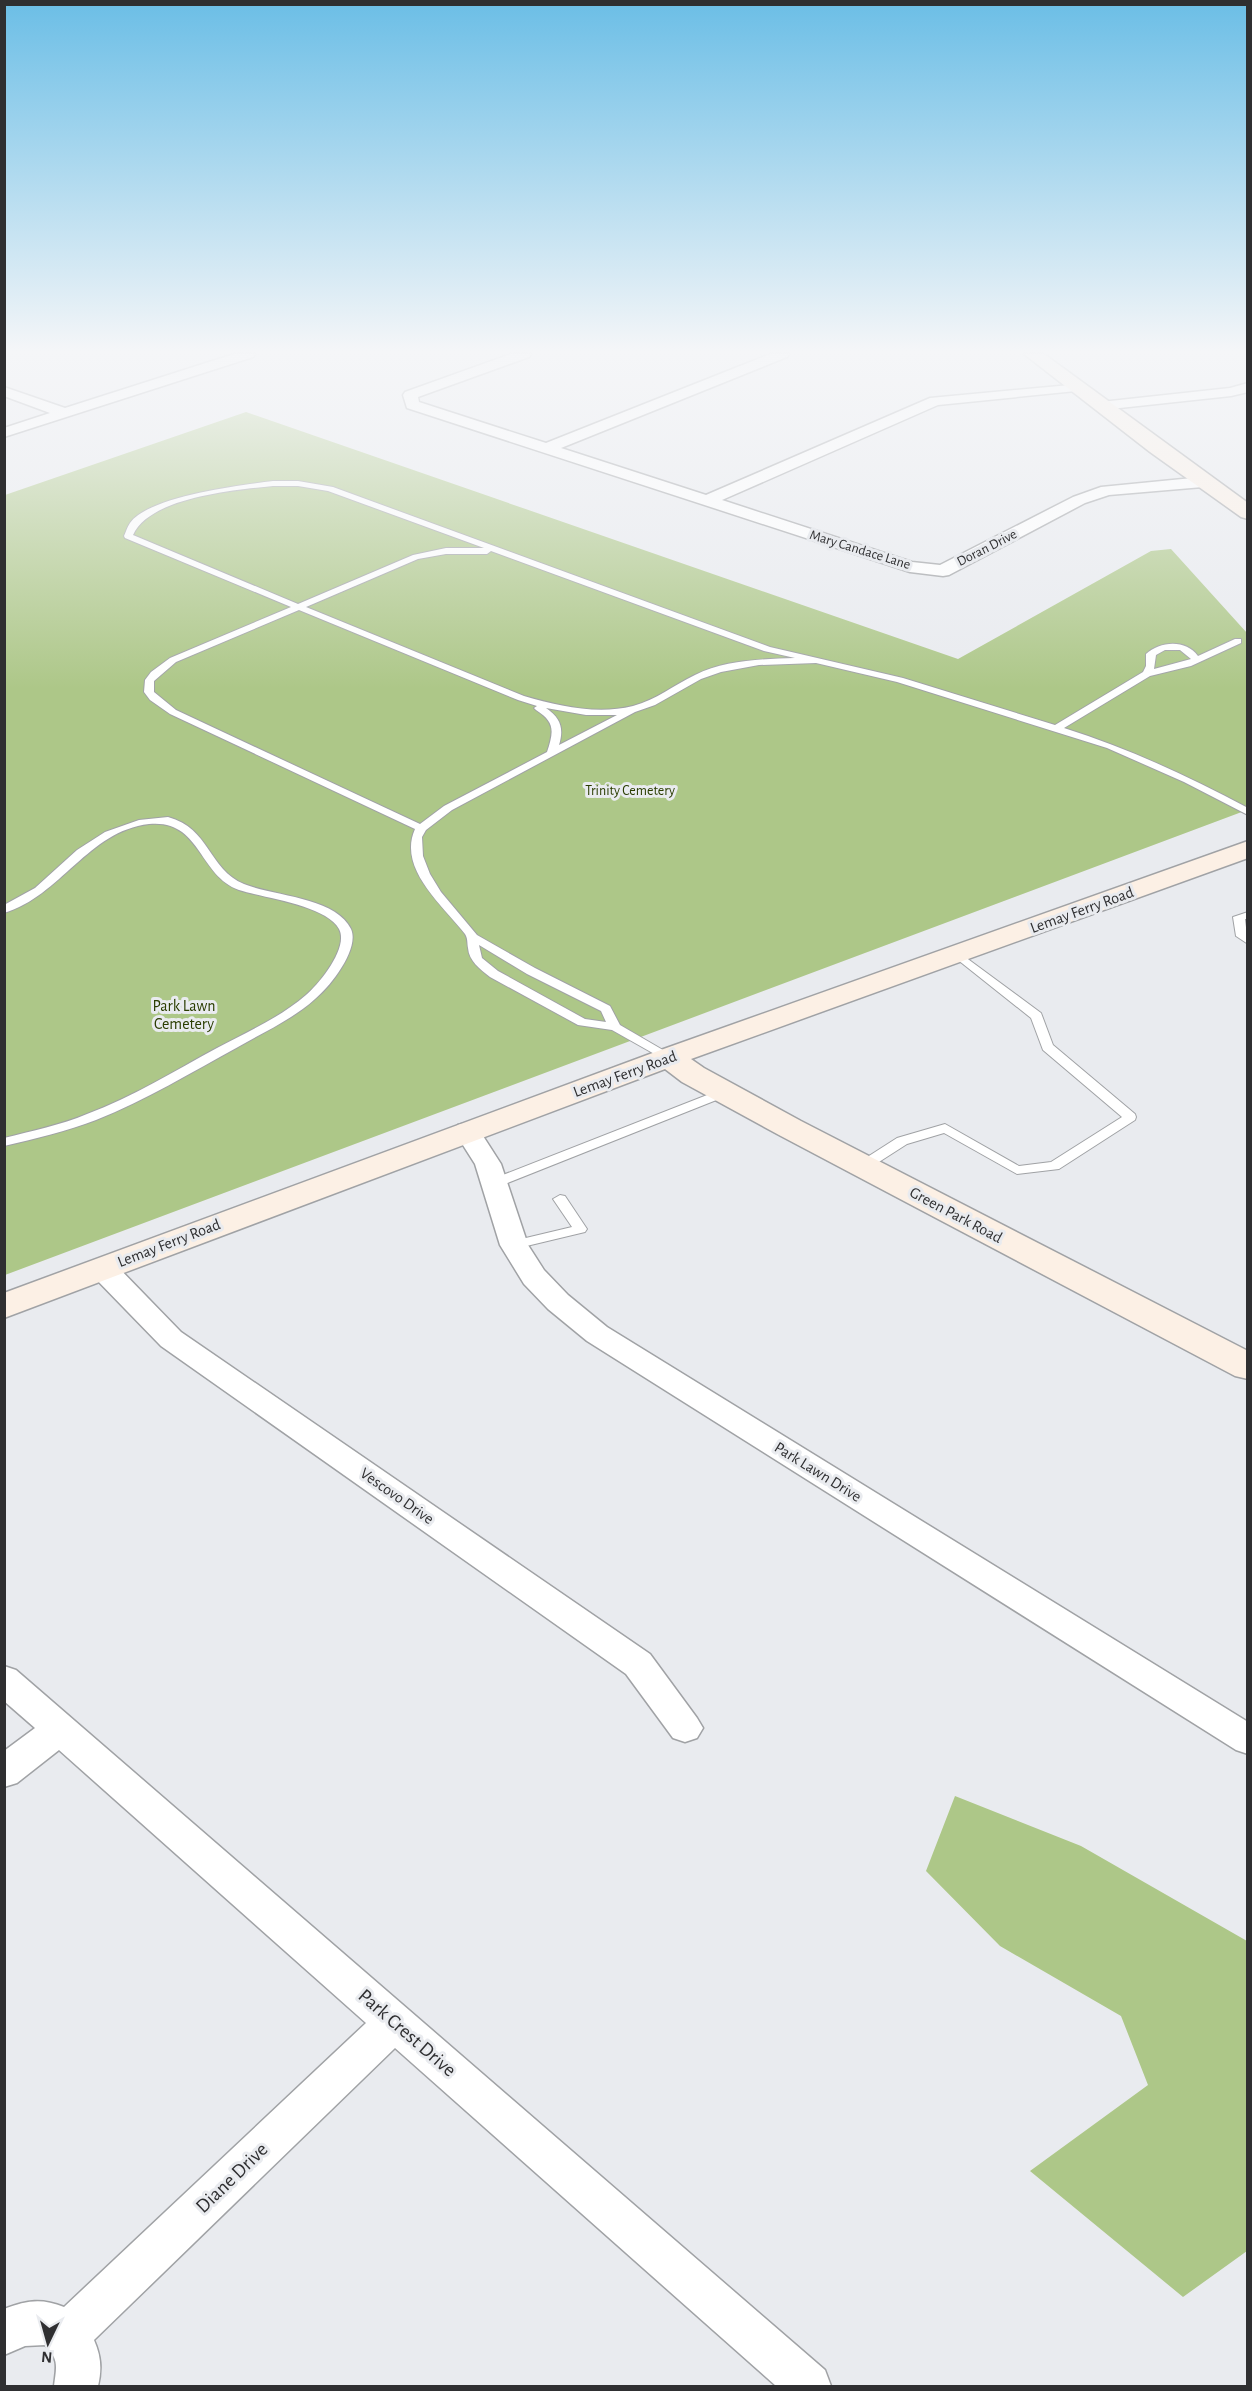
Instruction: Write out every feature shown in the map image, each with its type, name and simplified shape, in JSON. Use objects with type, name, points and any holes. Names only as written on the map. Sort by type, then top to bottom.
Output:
[{"type":"main road","points":[[1181,466],[1248,513]]},
{"type":"main road","name":"Lemay Ferry Road","points":[[4,1305],[467,1131],[1248,849]]},
{"type":"main road","name":"Green Park Road","points":[[669,1057],[693,1075],[1248,1367]]},
{"type":"street","name":"Mary Candace Lane","points":[[597,466],[910,567],[943,571]]},
{"type":"street","points":[[707,501],[788,466]]},
{"type":"street","name":"Doran Drive","points":[[943,571],[1079,500],[1107,490],[1203,482]]},
{"type":"street","name":"Park Lawn Drive","points":[[467,1131],[488,1164],[514,1245],[534,1277],[558,1302],[597,1334],[1248,1740]]},
{"type":"street","name":"Vescovo Drive","points":[[103,1269],[171,1339],[638,1664],[685,1728]]},
{"type":"street","name":"Park Crest Drive","points":[[4,1680],[809,2386]]},
{"type":"street","points":[[4,1772],[60,1729]]},
{"type":"street","name":"Diane Drive","points":[[68,2334],[395,2022]]},
{"type":"street","points":[[4,2333],[12,2328],[33,2322],[53,2324],[68,2334],[78,2351],[81,2372],[76,2386]]},
{"type":"lane","points":[[640,707],[603,712],[547,707],[138,541],[128,536],[128,530],[138,519],[149,512],[204,494],[245,486],[290,483],[330,489],[767,649],[900,680],[1111,746],[1159,767],[1248,812]]},
{"type":"lane","points":[[421,828],[173,712],[153,700],[148,693],[148,682],[156,672],[173,660],[429,553],[460,537]]},
{"type":"lane","points":[[429,553],[460,550],[504,553]]},
{"type":"lane","points":[[1057,728],[1147,674],[1196,661],[1238,642]]},
{"type":"lane","points":[[1147,674],[1151,666],[1151,654],[1158,649],[1189,649],[1194,653],[1196,661]]},
{"type":"lane","points":[[615,1028],[606,1010],[531,971],[473,937],[437,894],[424,874],[418,856],[417,837],[421,828],[448,808],[704,675],[723,669],[759,663],[814,661]]},
{"type":"lane","points":[[521,698],[553,717],[558,735],[551,754]]},
{"type":"lane","points":[[4,910],[43,888],[86,849],[118,830],[150,820],[167,820],[189,829],[221,876],[237,885],[317,909],[336,919],[345,929],[347,938],[345,950],[329,976],[311,996],[287,1014],[140,1096],[69,1126],[4,1142]]},
{"type":"lane","points":[[1248,915],[1239,917],[1242,936],[1248,941]]},
{"type":"lane","points":[[473,937],[472,952],[481,965],[494,974],[582,1022],[615,1028],[669,1057]]},
{"type":"lane","points":[[863,1166],[902,1141],[945,1128],[1017,1170],[1053,1166],[1130,1117],[1047,1047],[1037,1016],[957,954]]},
{"type":"lane","points":[[495,1183],[725,1092]]},
{"type":"lane","points":[[514,1245],[580,1229],[560,1199]]},
{"type":"green space","name":"Trinity Cemetery","points":[[90,466],[400,466],[958,659],[1151,551],[1171,549],[1247,633],[1247,810],[5,1275],[5,495]]},
{"type":"green space","points":[[955,1796],[1081,1846],[1247,1941],[1247,2251],[1183,2297],[1030,2171],[1148,2085],[1121,2016],[1000,1946],[926,1871]]},
{"type":"park label","name":"Park Lawn Cemetery","points":[[184,1015]]}]
